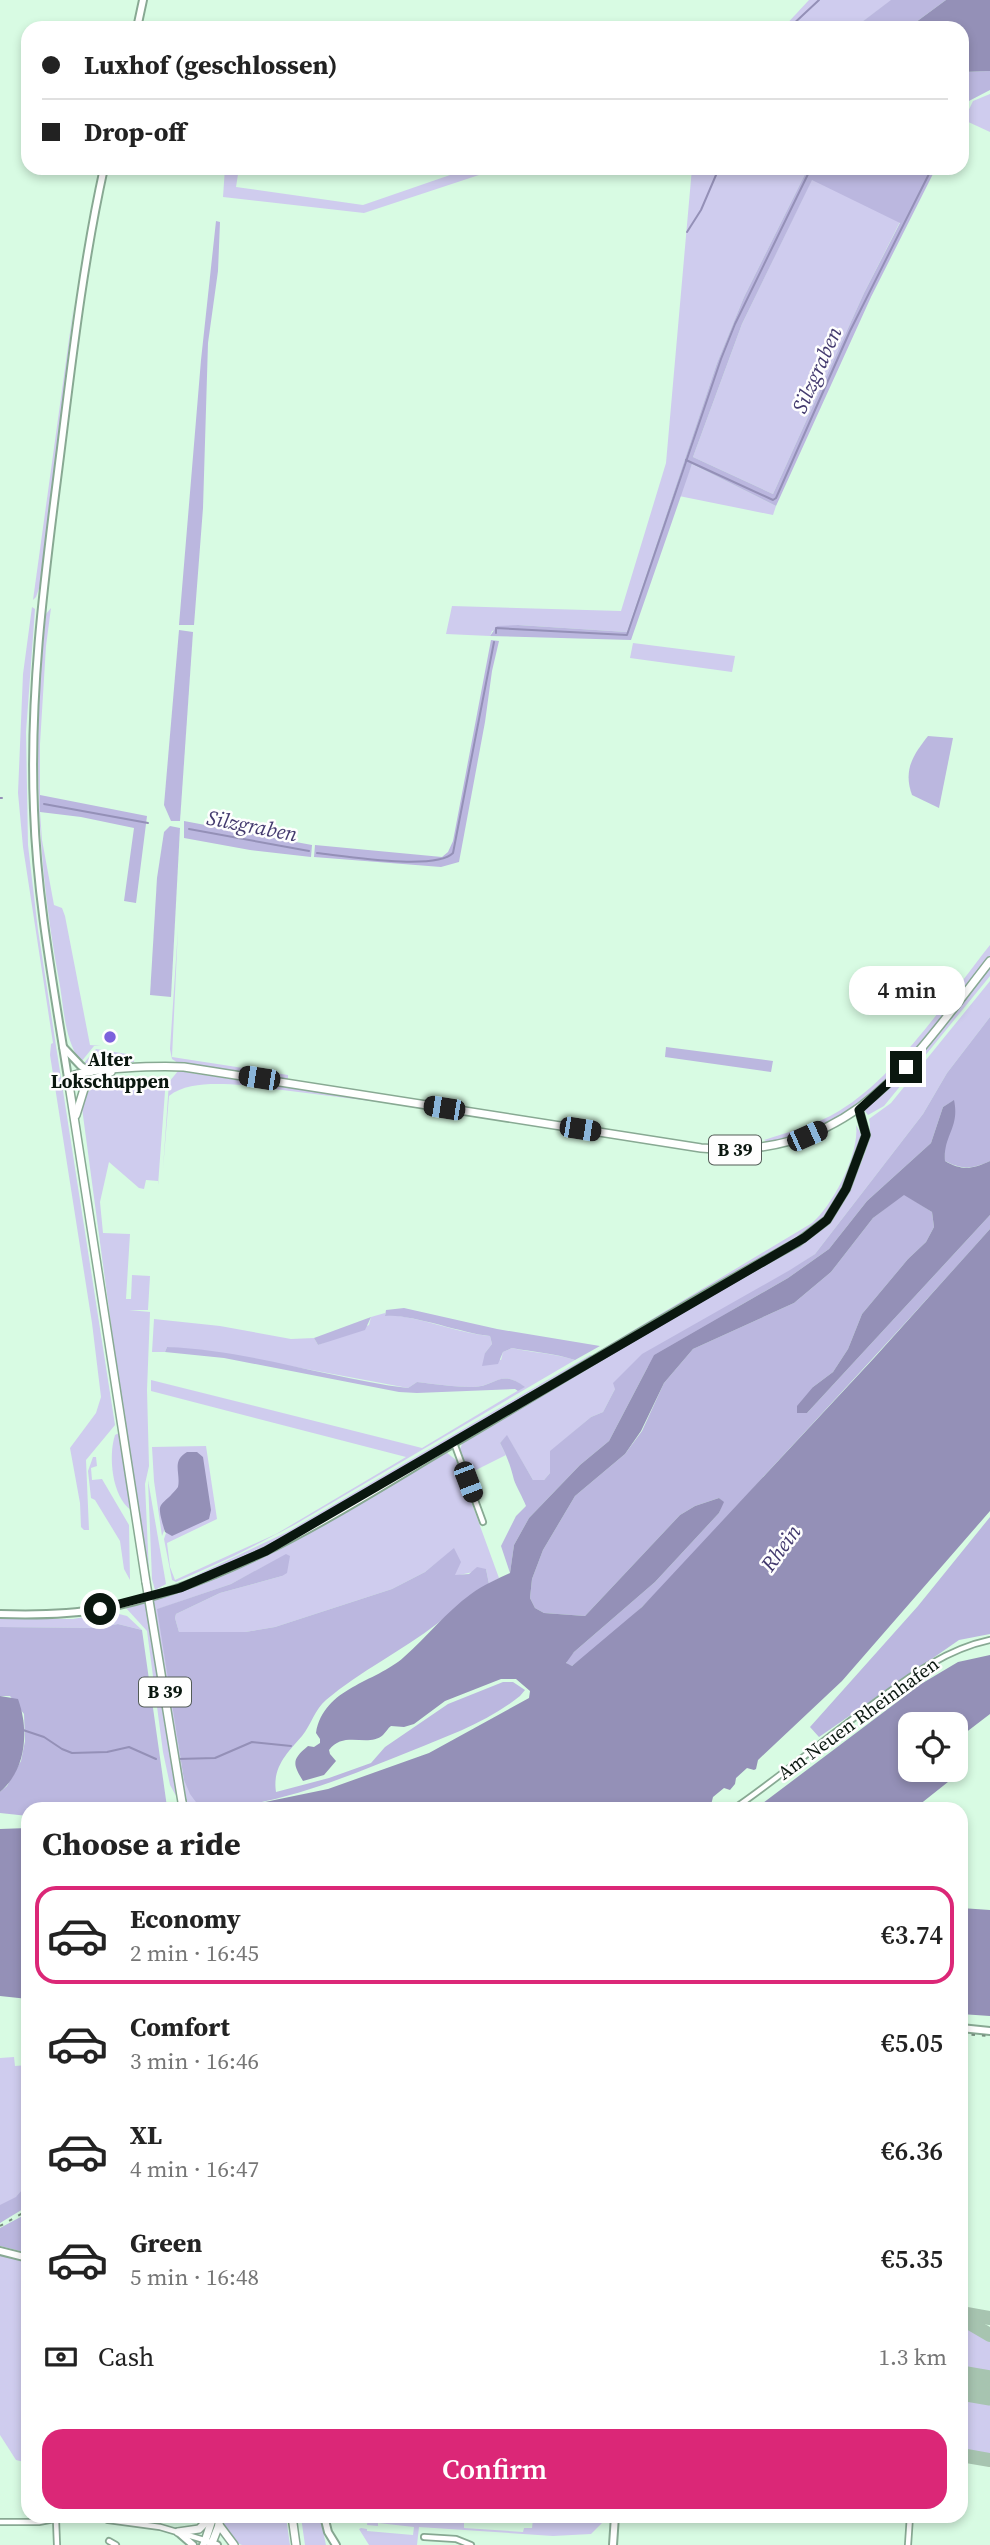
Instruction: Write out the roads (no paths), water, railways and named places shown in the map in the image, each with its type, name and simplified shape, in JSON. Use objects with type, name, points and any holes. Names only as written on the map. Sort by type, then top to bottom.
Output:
[{"type":"main road","name":"B 39","points":[[68,1078],[76,1082],[115,1070],[159,1066],[193,1068],[719,1150],[751,1149],[785,1143],[829,1126],[859,1110],[906,1067],[990,961]]},
{"type":"main road","name":"B 39","points":[[74,1118],[83,1089],[92,1075]]},
{"type":"main road","name":"B 39","points":[[68,1078],[182,1802]]},
{"type":"main road","points":[[178,2532],[199,2529],[205,2523]]},
{"type":"main road","points":[[210,2544],[212,2523]]},
{"type":"main road","points":[[293,2523],[296,2545]]},
{"type":"main road","points":[[210,2544],[219,2525],[234,2545]]},
{"type":"street","points":[[138,21],[143,0]]},
{"type":"street","points":[[68,1078],[46,937],[36,846],[32,757],[34,689],[80,300],[103,175]]},
{"type":"street","points":[[63,1047],[92,1075]]},
{"type":"street","points":[[0,1614],[40,1615],[100,1609],[199,1581],[285,1541],[454,1443],[815,1230],[836,1207],[862,1150],[866,1129],[859,1110]]},
{"type":"street","points":[[454,1443],[483,1522]]},
{"type":"street","name":"Am Neuen Rheinhafen","points":[[743,1802],[940,1657],[963,1646],[990,1640]]},
{"type":"street","points":[[968,2029],[990,2031]]},
{"type":"street","points":[[0,2250],[21,2256]]},
{"type":"street","points":[[0,2522],[21,2521]]},
{"type":"street","points":[[56,2523],[57,2545]]},
{"type":"street","points":[[134,2523],[178,2532],[210,2544]]},
{"type":"street","points":[[326,2523],[336,2545]]},
{"type":"street","points":[[612,2545],[614,2523]]},
{"type":"street","points":[[908,2545],[910,2523]]},
{"type":"street","points":[[178,2532],[193,2545]]},
{"type":"street","points":[[424,2537],[456,2539],[471,2545]]},
{"type":"street","points":[[109,2541],[116,2545]]},
{"type":"water","points":[[946,0],[990,0],[990,71],[969,72],[969,21],[918,21]]},
{"type":"water","name":"Rhein","points":[[954,1100],[955,1118],[946,1144],[945,1161],[967,1168],[990,1161],[990,1215],[807,1413],[797,1413],[797,1406],[813,1387],[833,1372],[848,1349],[862,1314],[908,1259],[926,1242],[934,1227],[932,1212],[904,1195],[873,1218],[831,1272],[794,1303],[693,1349],[664,1383],[641,1431],[625,1454],[575,1496],[543,1550],[532,1579],[530,1598],[535,1608],[544,1613],[585,1616],[680,1515],[695,1506],[719,1498],[724,1502],[719,1513],[655,1582],[574,1652],[566,1663],[572,1666],[642,1607],[990,1229],[990,1511],[842,1681],[758,1760],[756,1769],[747,1768],[736,1778],[730,1790],[724,1788],[713,1797],[712,1802],[265,1802],[328,1789],[429,1753],[529,1698],[530,1691],[516,1679],[501,1679],[445,1701],[414,1724],[404,1727],[391,1726],[377,1739],[349,1740],[335,1744],[329,1750],[336,1761],[324,1775],[303,1781],[297,1770],[295,1762],[302,1751],[308,1746],[314,1747],[320,1743],[316,1733],[329,1705],[404,1657],[462,1601],[480,1588],[510,1573],[514,1545],[529,1518],[580,1465],[609,1441],[654,1355],[788,1278],[829,1249],[867,1201],[931,1143],[943,1107]]},
{"type":"water","points":[[187,1452],[197,1452],[203,1457],[211,1510],[209,1519],[172,1536],[165,1532],[160,1509],[163,1502],[178,1487],[179,1459]]},
{"type":"water","points":[[990,1655],[990,1714],[968,1731],[968,1712],[898,1712],[898,1782],[948,1782],[923,1802],[764,1802],[921,1684],[958,1662]]},
{"type":"water","points":[[0,1696],[18,1699],[24,1736],[16,1772],[0,1792]]},
{"type":"water","points":[[21,1828],[21,1998],[0,1996],[0,1829]]},
{"type":"water","points":[[968,1908],[990,1910],[990,2016],[968,2014]]},
{"type":"waterway","name":"Silzgraben","points":[[796,21],[819,0]]},
{"type":"waterway","name":"Silzgraben","points":[[687,232],[701,210],[716,175]]},
{"type":"waterway","name":"Silzgraben","points":[[496,633],[496,628],[627,635],[721,359],[735,324],[808,175]]},
{"type":"waterway","name":"Silzgraben","points":[[686,460],[773,500],[776,498],[850,331],[928,175]]},
{"type":"waterway","name":"Silzgraben","points":[[317,853],[409,862],[443,858],[453,853],[494,642]]},
{"type":"waterway","name":"Silzgraben","points":[[44,804],[148,823]]},
{"type":"waterway","name":"Silzgraben","points":[[189,829],[309,851]]},
{"type":"waterway","points":[[23,1730],[44,1737],[72,1753],[107,1752],[129,1747],[156,1759]]},
{"type":"waterway","points":[[177,1759],[215,1758],[252,1742],[291,1746]]},
{"type":"railway","points":[[968,2034],[990,2036]]},
{"type":"railway","points":[[0,2226],[21,2214]]},
{"type":"place","name":"Alter Lokschuppen","points":[[110,1037]]}]
